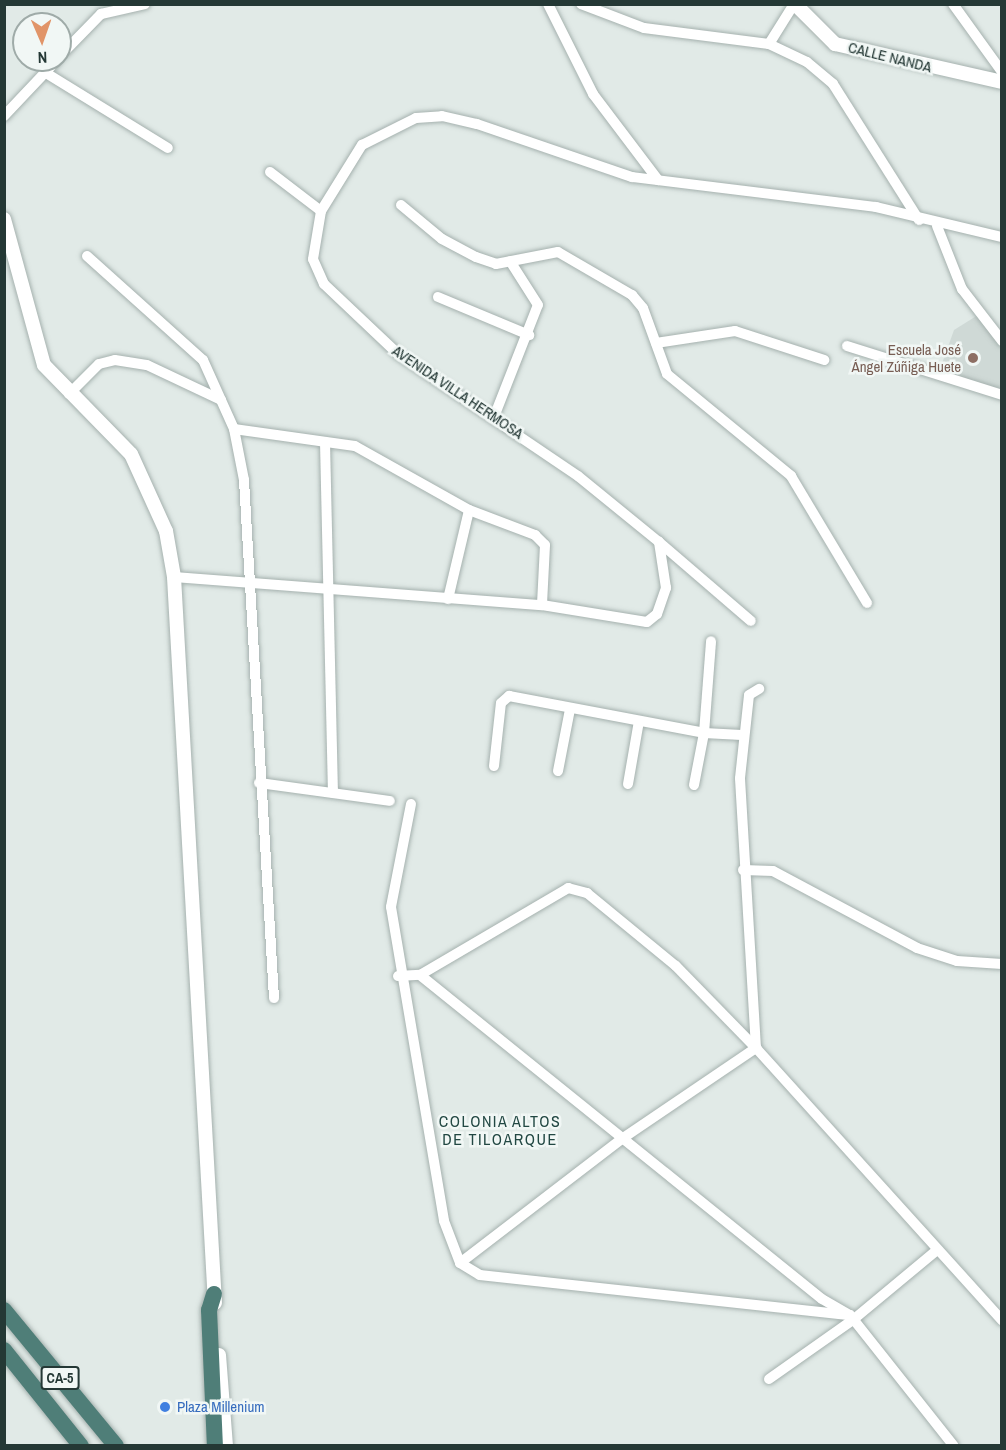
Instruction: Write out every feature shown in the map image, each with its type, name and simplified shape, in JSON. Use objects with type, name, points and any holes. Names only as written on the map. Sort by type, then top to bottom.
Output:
[{"type":"highway","points":[[214,1294],[209,1310],[215,1446]]},
{"type":"highway","name":"CA-5","points":[[4,1310],[116,1446]]},
{"type":"highway","name":"CA-5","points":[[4,1350],[81,1446]]},
{"type":"street","points":[[72,44],[101,14],[145,4]]},
{"type":"street","points":[[548,4],[593,94],[658,180]]},
{"type":"street","points":[[581,4],[644,28],[770,44],[807,62],[833,84],[919,220]]},
{"type":"street","points":[[770,44],[794,4]]},
{"type":"street","name":"CALLE NANDA","points":[[794,4],[836,44],[1002,82]]},
{"type":"street","points":[[953,4],[1002,72]]},
{"type":"street","points":[[4,116],[46,74],[168,148]]},
{"type":"street","name":"AVENIDA VILLA HERMOSA","points":[[751,621],[578,476],[398,354],[324,284],[314,259],[321,211],[362,145],[416,118],[442,116],[658,180],[876,207],[937,226],[1002,237]]},
{"type":"street","points":[[270,172],[321,211]]},
{"type":"street","points":[[401,205],[442,239],[476,257],[510,261],[558,252],[632,295],[643,308],[667,374],[791,476],[867,603]]},
{"type":"street","points":[[4,219],[34,343],[51,375],[116,436],[139,468],[161,513],[174,577],[214,1294],[226,1446]]},
{"type":"street","points":[[937,226],[962,289],[1002,341]]},
{"type":"street","points":[[87,256],[203,360],[234,429],[244,480],[259,783],[274,998]]},
{"type":"street","points":[[494,417],[529,335],[538,305],[510,261]]},
{"type":"street","points":[[438,297],[529,335]]},
{"type":"street","points":[[656,343],[735,332],[824,360]]},
{"type":"street","points":[[847,346],[1002,395]]},
{"type":"street","points":[[69,394],[99,364],[115,360],[147,365],[221,400]]},
{"type":"street","points":[[234,429],[355,446],[382,458],[469,510],[542,540],[542,606]]},
{"type":"street","points":[[325,442],[332,592],[333,793]]},
{"type":"street","points":[[448,599],[469,510]]},
{"type":"street","points":[[174,577],[250,586],[542,606],[653,620],[666,588],[659,542]]},
{"type":"street","points":[[694,785],[704,733],[711,641]]},
{"type":"street","points":[[756,1048],[743,870],[742,735],[749,695],[759,689]]},
{"type":"street","points":[[494,766],[504,697],[704,733],[742,735]]},
{"type":"street","points":[[558,771],[570,709]]},
{"type":"street","points":[[628,784],[639,721]]},
{"type":"street","points":[[259,783],[390,801]]},
{"type":"street","points":[[411,804],[391,907],[399,976],[444,1221],[460,1263],[480,1275],[852,1317]]},
{"type":"street","points":[[743,870],[773,871],[917,948],[957,961],[1002,964]]},
{"type":"street","points":[[399,976],[420,975],[567,888],[576,889],[676,966],[756,1048],[936,1251],[1002,1320]]},
{"type":"street","points":[[420,975],[822,1299],[852,1317],[954,1446]]},
{"type":"street","points":[[460,1263],[623,1138],[756,1048]]},
{"type":"street","points":[[769,1379],[936,1251]]},
{"type":"shaded area","name":"Escuela José Ángel Zúñiga Huete","points":[[978,315],[1001,348],[1001,391],[940,369],[954,330]]},
{"type":"place","name":"Escuela José Ángel Zúñiga Huete","points":[[973,358]]},
{"type":"place","name":"Plaza Millenium","points":[[165,1407]]},
{"type":"district","name":"COLONIA ALTOS DE TILOARQUE","points":[[500,1130]]}]
